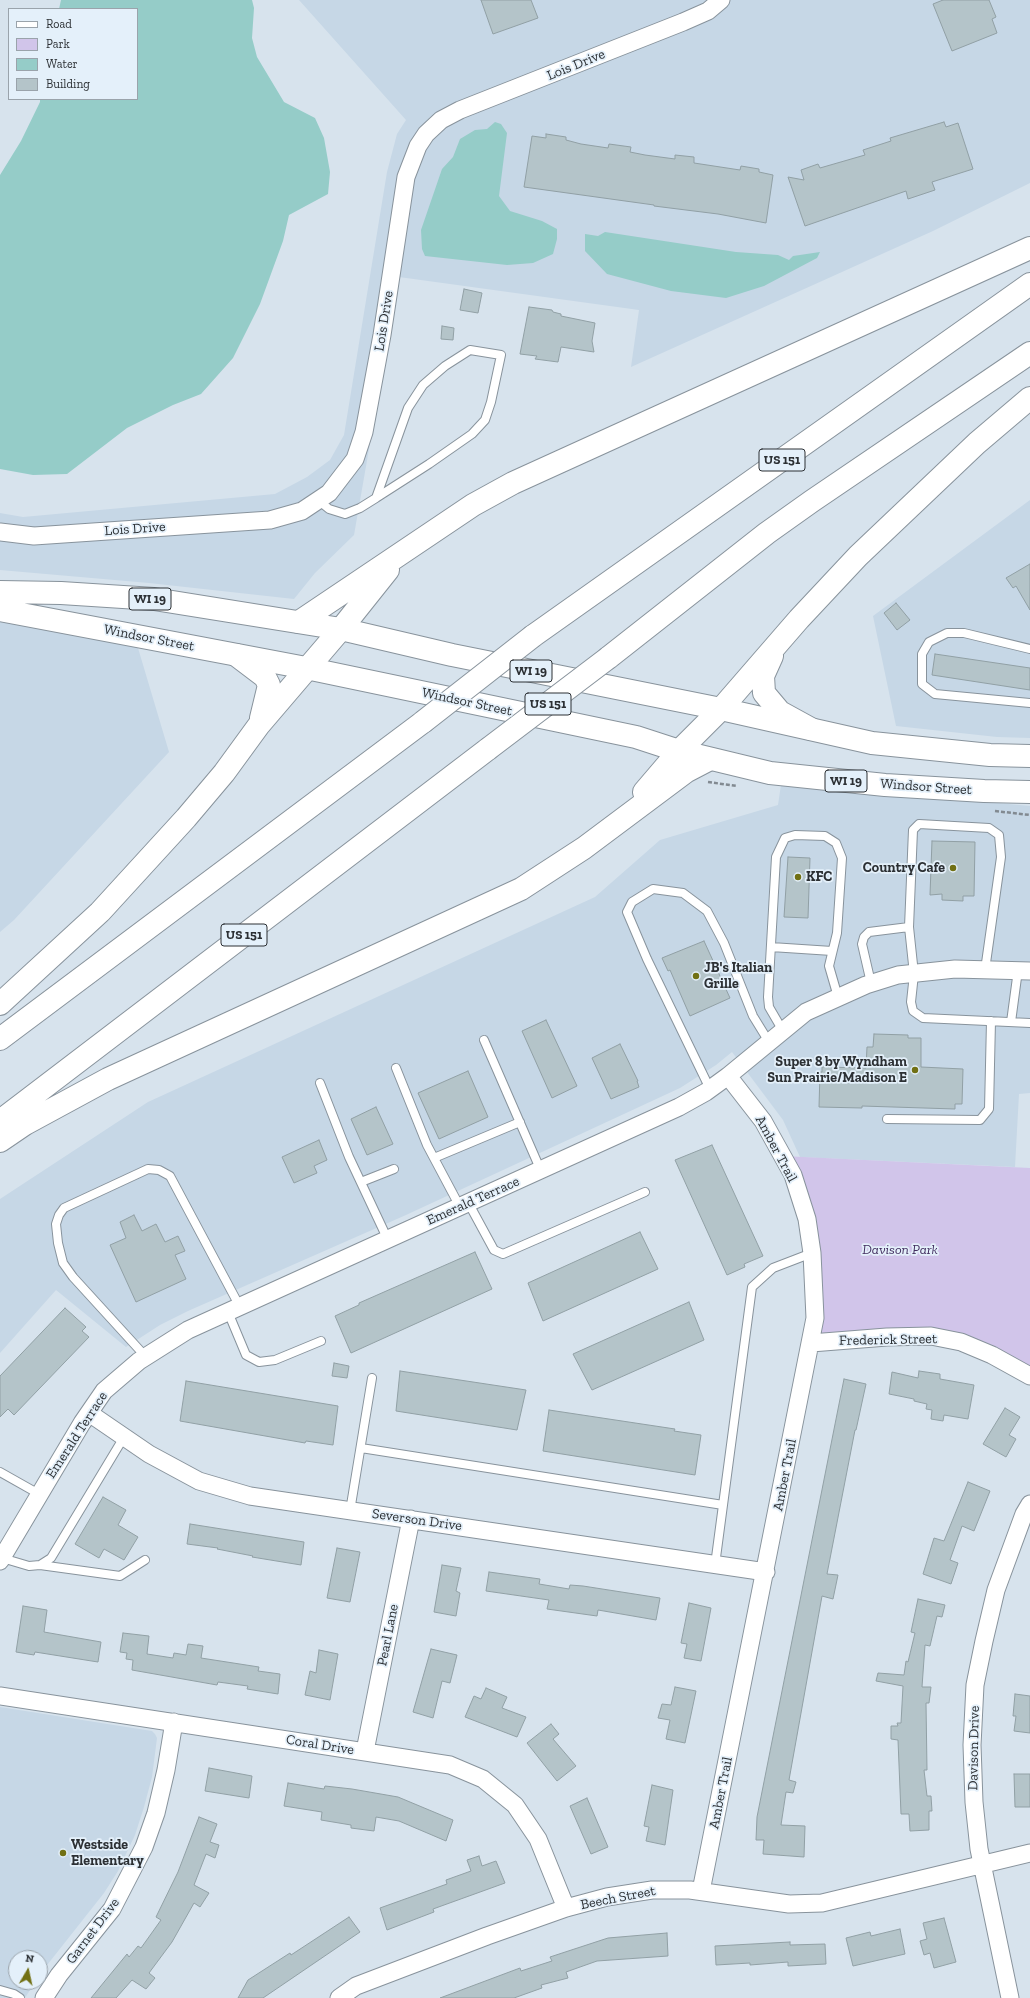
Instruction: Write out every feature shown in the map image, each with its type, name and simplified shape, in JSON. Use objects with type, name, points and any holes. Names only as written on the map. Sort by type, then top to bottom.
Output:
[{"type":"main road","points":[[299,622],[400,556],[473,505],[513,483],[1030,248]]},
{"type":"main road","name":"US 151","points":[[0,1039],[423,722],[533,636],[1030,284]]},
{"type":"main road","name":"US 151","points":[[0,1121],[608,658],[767,533],[1030,353]]},
{"type":"main road","points":[[617,824],[679,751],[721,709],[776,645],[858,556],[977,443],[1030,398]]},
{"type":"main road","points":[[0,1004],[100,912],[186,818],[224,773],[258,725],[341,629],[400,556]]},
{"type":"main road","name":"WI 19","points":[[0,592],[61,593],[154,599],[299,622],[341,629],[452,655],[721,709],[872,743],[990,755],[1030,756]]},
{"type":"main road","name":"Windsor Street","points":[[0,610],[306,668],[636,737],[679,751],[770,774],[984,791],[1030,792]]},
{"type":"main road","points":[[776,645],[763,676],[764,693],[780,712],[811,729]]},
{"type":"main road","points":[[236,655],[265,677],[269,685],[258,725]]},
{"type":"main road","points":[[0,1141],[25,1124],[108,1079],[521,890],[617,824],[687,771],[710,759]]},
{"type":"street","name":"Lois Drive","points":[[0,532],[34,536],[270,520],[302,511],[329,493],[355,459],[364,432],[382,335],[406,177],[418,146],[426,134],[441,120],[460,110],[684,22],[708,11],[721,0]]},
{"type":"street","name":"Emerald Terrace","points":[[1,1560],[39,1494],[104,1391],[146,1357],[188,1330],[541,1171],[679,1107],[710,1089],[728,1076],[806,1012],[838,997],[871,983],[898,975],[955,969],[1024,971]]},
{"type":"street","name":"Amber Trail","points":[[701,1892],[766,1572],[815,1318],[812,1253],[807,1219],[793,1175],[763,1121],[728,1076]]},
{"type":"street","name":"Frederick Street","points":[[810,1343],[931,1336],[961,1342],[992,1355],[1030,1376]]},
{"type":"street","name":"Severson Drive","points":[[89,1413],[149,1454],[199,1482],[250,1496],[766,1572]]},
{"type":"street","name":"Davison Drive","points":[[1010,1998],[982,1866],[974,1802],[972,1745],[976,1685],[996,1590],[1024,1514],[1030,1504]]},
{"type":"street","name":"Pearl Lane","points":[[365,1751],[411,1519]]},
{"type":"street","name":"Coral Drive","points":[[0,1696],[450,1765],[483,1779],[515,1805],[538,1839],[566,1908]]},
{"type":"street","name":"Garnet Drive","points":[[44,1998],[59,1975],[112,1909],[144,1847],[156,1813],[166,1770],[174,1722]]},
{"type":"street","name":"Beech Street","points":[[339,1998],[356,1986],[566,1908],[607,1897],[652,1890],[701,1892],[789,1904],[822,1903],[982,1866],[1030,1853]]},
{"type":"lane","points":[[318,500],[329,509],[345,514],[360,508],[376,498],[429,464],[472,434],[485,420],[491,402],[501,355],[470,350],[445,366],[423,385],[408,408],[376,498]]},
{"type":"lane","points":[[1030,649],[964,633],[947,633],[929,642],[922,654],[922,684],[935,694],[1030,703]]},
{"type":"lane","points":[[985,970],[1001,857],[999,835],[989,828],[919,824],[913,830],[909,927],[914,974],[911,1002],[913,1011],[923,1018],[1030,1023]]},
{"type":"lane","points":[[783,1030],[769,1007],[768,997],[776,857],[785,838],[795,835],[825,836],[836,843],[842,858],[837,933],[829,966],[838,997]]},
{"type":"lane","points":[[710,1089],[627,912],[632,902],[653,889],[683,893],[707,911],[724,943],[752,1016],[769,1042]]},
{"type":"lane","points":[[871,983],[862,944],[864,937],[869,932],[909,927]]},
{"type":"lane","points":[[771,947],[832,951]]},
{"type":"lane","points":[[1011,1022],[1024,971]]},
{"type":"lane","points":[[887,1119],[980,1120],[989,1109],[991,1021]]},
{"type":"lane","points":[[484,1040],[541,1171]]},
{"type":"lane","points":[[396,1068],[434,1158],[494,1250],[503,1254],[645,1192]]},
{"type":"lane","points":[[320,1083],[361,1182],[388,1240]]},
{"type":"lane","points":[[434,1158],[520,1122]]},
{"type":"lane","points":[[146,1357],[73,1277],[63,1263],[58,1244],[56,1224],[59,1215],[64,1208],[148,1169],[159,1170],[170,1176],[234,1310],[246,1355],[260,1362],[275,1360],[321,1341]]},
{"type":"lane","points":[[361,1182],[394,1169]]},
{"type":"lane","points":[[715,1564],[752,1288],[773,1268],[812,1253]]},
{"type":"lane","points":[[350,1510],[372,1378]]},
{"type":"lane","points":[[40,1565],[51,1558],[124,1437]]},
{"type":"lane","points":[[361,1448],[723,1505]]},
{"type":"lane","points":[[0,1472],[39,1494]]},
{"type":"lane","points":[[1,1560],[28,1566],[40,1565],[120,1576],[145,1560]]},
{"type":"lane","points":[[0,1990],[14,1994],[20,1998]]},
{"type":"shaded area","points":[[299,0],[1030,0],[1030,183],[933,231],[631,367],[639,310],[399,277],[354,535],[315,573],[294,599],[149,583],[0,570],[0,513],[23,517],[275,494],[307,477],[330,460],[344,435],[387,172],[397,134],[406,120]]},
{"type":"shaded area","points":[[1030,500],[1030,738],[997,737],[896,726],[873,616]]},
{"type":"shaded area","points":[[0,622],[54,630],[138,648],[169,752],[14,920],[0,932]]},
{"type":"shaded area","points":[[782,778],[858,790],[1030,806],[1030,1093],[1019,1094],[1015,1167],[800,1157],[783,1120],[732,1052],[716,1065],[680,1088],[406,1215],[188,1311],[160,1325],[126,1347],[56,1290],[0,1353],[0,1199],[148,1102],[595,897],[660,840],[778,805]]},
{"type":"shaded area","name":"Westside Elementary","points":[[0,1707],[152,1731],[157,1738],[152,1777],[135,1835],[118,1871],[104,1893],[48,1964],[48,1950],[8,1950],[8,1990],[30,1990],[25,1998],[0,1998]]},
{"type":"green space","name":"Davison Park","points":[[783,1156],[1030,1168],[1030,1376],[961,1342],[811,1343],[812,1253]]},
{"type":"water","points":[[61,0],[252,0],[254,8],[252,38],[257,57],[284,102],[315,118],[324,138],[330,172],[328,194],[289,215],[283,241],[260,304],[233,358],[201,394],[173,405],[127,428],[67,474],[33,475],[0,469],[0,175],[21,141],[40,100],[138,100],[138,8],[59,8]]},
{"type":"water","points":[[495,122],[501,124],[507,133],[499,196],[510,211],[542,221],[557,229],[557,239],[553,254],[533,263],[507,265],[425,256],[422,249],[421,230],[442,169],[453,157],[460,139],[475,130],[487,129]]},
{"type":"water","points":[[605,232],[736,252],[778,255],[789,260],[793,256],[820,252],[817,258],[764,286],[726,298],[671,291],[607,274],[585,251],[585,234],[598,236]]},
{"type":"building","points":[[481,0],[531,0],[538,18],[493,34]]},
{"type":"building","points":[[943,0],[989,0],[996,17],[992,19],[997,33],[952,51],[933,4]]},
{"type":"building","points":[[944,122],[946,127],[958,123],[973,169],[932,182],[935,190],[908,199],[906,191],[805,226],[788,177],[804,180],[801,170],[818,164],[820,168],[865,155],[863,150],[891,141],[890,138]]},
{"type":"building","points":[[546,134],[566,137],[566,140],[581,144],[608,148],[609,144],[631,147],[630,152],[645,155],[675,159],[675,155],[694,157],[694,163],[740,170],[741,166],[759,169],[759,172],[773,175],[766,223],[718,214],[524,187],[532,136],[546,138]]},
{"type":"building","points":[[464,289],[482,293],[478,313],[460,310]]},
{"type":"building","points":[[529,307],[552,310],[553,312],[561,314],[561,316],[595,323],[592,341],[594,352],[561,347],[558,362],[535,359],[537,356],[520,354]]},
{"type":"building","points":[[442,326],[454,328],[453,340],[441,339]]},
{"type":"building","points":[[1030,564],[1030,610],[1016,586],[1013,588],[1006,578]]},
{"type":"building","points":[[896,603],[910,620],[897,630],[884,613]]},
{"type":"building","points":[[935,654],[1030,668],[1030,690],[932,675]]},
{"type":"building","name":"Country Cafe","points":[[932,841],[975,842],[974,896],[963,896],[963,901],[942,900],[942,894],[930,895]]},
{"type":"building","name":"KFC","points":[[788,857],[810,858],[808,918],[784,917]]},
{"type":"building","name":"JB's Italian Grille","points":[[704,941],[730,998],[690,1016],[670,970],[668,971],[662,958]]},
{"type":"building","points":[[546,1020],[577,1086],[552,1098],[522,1031]]},
{"type":"building","name":"Super 8 by Wyndham Sun Prairie/Madison E","points":[[874,1034],[908,1035],[908,1038],[921,1038],[921,1067],[963,1069],[962,1104],[955,1104],[955,1109],[862,1106],[862,1108],[819,1107],[820,1072],[822,1072],[822,1067],[866,1068],[867,1047],[873,1047]]},
{"type":"building","points":[[620,1044],[638,1081],[639,1087],[611,1099],[592,1058]]},
{"type":"building","points":[[468,1071],[488,1117],[439,1139],[418,1093]]},
{"type":"building","points":[[376,1107],[393,1144],[367,1155],[351,1119]]},
{"type":"building","points":[[319,1140],[327,1160],[314,1166],[317,1173],[294,1183],[282,1157]]},
{"type":"building","points":[[712,1145],[763,1256],[744,1264],[745,1267],[727,1275],[675,1160]]},
{"type":"building","points":[[134,1215],[142,1231],[156,1224],[165,1242],[178,1236],[185,1251],[175,1255],[186,1279],[136,1302],[110,1245],[126,1238],[120,1222]]},
{"type":"building","points":[[640,1232],[658,1269],[543,1321],[528,1283]]},
{"type":"building","points":[[475,1252],[492,1289],[351,1353],[335,1316],[359,1305],[359,1303]]},
{"type":"building","points":[[689,1302],[704,1340],[592,1390],[573,1354]]},
{"type":"building","points":[[65,1308],[86,1327],[82,1331],[89,1337],[14,1415],[8,1409],[0,1417],[0,1376]]},
{"type":"building","points":[[334,1363],[349,1366],[347,1378],[332,1376]]},
{"type":"building","points":[[400,1371],[526,1390],[517,1430],[396,1411]]},
{"type":"building","points":[[919,1371],[940,1374],[940,1379],[974,1385],[968,1419],[944,1415],[943,1421],[931,1419],[932,1410],[926,1409],[927,1404],[914,1401],[914,1399],[889,1394],[892,1372],[918,1378]]},
{"type":"building","points":[[844,1379],[866,1384],[855,1430],[827,1574],[838,1575],[833,1599],[822,1596],[789,1780],[796,1782],[793,1793],[786,1792],[781,1825],[805,1826],[804,1857],[763,1854],[764,1840],[756,1840],[757,1817]]},
{"type":"building","points":[[186,1381],[338,1406],[333,1445],[306,1441],[305,1443],[180,1421]]},
{"type":"building","points":[[1005,1408],[1020,1417],[1009,1435],[1016,1439],[1006,1457],[983,1444]]},
{"type":"building","points":[[549,1410],[675,1429],[674,1431],[701,1435],[695,1475],[543,1451]]},
{"type":"building","points":[[968,1482],[990,1491],[974,1531],[962,1526],[950,1560],[958,1563],[951,1584],[923,1574],[934,1538],[944,1541]]},
{"type":"building","points":[[103,1497],[126,1510],[118,1525],[138,1537],[124,1560],[104,1549],[99,1558],[75,1544]]},
{"type":"building","points":[[190,1524],[304,1542],[301,1565],[252,1557],[253,1556],[217,1549],[218,1548],[187,1544]]},
{"type":"building","points":[[337,1548],[360,1552],[350,1602],[327,1598]]},
{"type":"building","points":[[442,1565],[461,1568],[456,1591],[460,1593],[456,1616],[434,1612]]},
{"type":"building","points":[[489,1572],[540,1579],[539,1584],[569,1589],[570,1585],[583,1586],[660,1598],[656,1620],[598,1610],[597,1616],[547,1609],[549,1600],[486,1591]]},
{"type":"building","points":[[918,1599],[945,1605],[942,1617],[937,1616],[930,1646],[925,1645],[922,1687],[931,1687],[929,1703],[926,1703],[927,1770],[924,1770],[927,1796],[931,1796],[932,1811],[929,1811],[929,1830],[910,1831],[909,1814],[901,1814],[898,1740],[891,1739],[891,1726],[898,1726],[897,1723],[901,1723],[903,1686],[876,1681],[878,1673],[904,1675],[906,1661],[908,1662],[915,1633],[911,1632]]},
{"type":"building","points":[[689,1603],[711,1608],[701,1661],[684,1658],[687,1644],[681,1643]]},
{"type":"building","points":[[23,1606],[47,1610],[44,1632],[101,1642],[98,1662],[35,1652],[34,1655],[16,1652]]},
{"type":"building","points":[[123,1633],[149,1636],[147,1654],[173,1658],[174,1653],[186,1655],[188,1644],[203,1646],[201,1658],[259,1667],[258,1671],[280,1674],[278,1694],[247,1689],[248,1686],[218,1682],[217,1685],[132,1670],[133,1660],[126,1659],[127,1653],[120,1652]]},
{"type":"building","points":[[431,1649],[457,1655],[450,1683],[442,1681],[433,1718],[413,1712]]},
{"type":"building","points":[[319,1650],[338,1654],[330,1700],[305,1695],[310,1671],[316,1673]]},
{"type":"building","points":[[675,1687],[696,1691],[685,1743],[666,1739],[670,1720],[658,1718],[662,1704],[671,1705]]},
{"type":"building","points":[[486,1688],[507,1697],[502,1708],[526,1717],[517,1737],[465,1717],[474,1696],[481,1699]]},
{"type":"building","points":[[1015,1694],[1030,1696],[1030,1733],[1014,1731],[1016,1716],[1013,1716]]},
{"type":"building","points":[[551,1724],[559,1734],[553,1739],[576,1766],[557,1781],[527,1743]]},
{"type":"building","points":[[209,1768],[252,1776],[249,1798],[205,1791]]},
{"type":"building","points":[[1014,1774],[1030,1774],[1030,1807],[1015,1807]]},
{"type":"building","points":[[288,1783],[324,1789],[325,1786],[352,1789],[398,1797],[453,1820],[446,1841],[399,1821],[376,1817],[374,1831],[351,1828],[351,1825],[321,1820],[322,1812],[284,1806]]},
{"type":"building","points":[[652,1785],[673,1790],[665,1845],[646,1841],[649,1827],[644,1826]]},
{"type":"building","points":[[587,1798],[608,1847],[591,1854],[570,1806]]},
{"type":"building","points":[[199,1817],[217,1824],[210,1842],[219,1845],[215,1858],[206,1854],[194,1885],[209,1893],[200,1907],[194,1903],[172,1942],[149,1973],[155,1978],[146,1989],[132,1980],[116,1998],[91,1998],[127,1954],[129,1957],[138,1946],[141,1948],[161,1920],[156,1917],[178,1872]]},
{"type":"building","points":[[479,1856],[482,1866],[496,1861],[505,1883],[433,1909],[434,1912],[387,1930],[380,1908],[447,1884],[446,1880],[471,1871],[467,1860]]},
{"type":"building","points":[[349,1917],[360,1932],[263,1998],[238,1998],[248,1980],[290,1953],[291,1955]]},
{"type":"building","points":[[944,1918],[956,1962],[934,1968],[930,1953],[924,1955],[920,1941],[927,1939],[923,1923]]},
{"type":"building","points":[[900,1929],[905,1954],[853,1966],[846,1938],[870,1932],[871,1936]]},
{"type":"building","points":[[667,1933],[668,1956],[597,1961],[566,1972],[568,1978],[541,1985],[542,1988],[514,1998],[440,1998],[520,1968],[521,1971],[552,1961],[550,1957],[608,1938]]},
{"type":"building","points":[[790,1942],[790,1945],[825,1944],[826,1964],[788,1966],[788,1962],[750,1965],[750,1963],[716,1965],[715,1946]]},
{"type":"place","name":"Country Cafe","points":[[953,868]]},
{"type":"place","name":"KFC","points":[[798,877]]},
{"type":"place","name":"JB's Italian Grille","points":[[696,976]]},
{"type":"place","name":"Super 8 by Wyndham Sun Prairie/Madison E","points":[[915,1070]]},
{"type":"place","name":"Westside Elementary","points":[[63,1853]]}]
